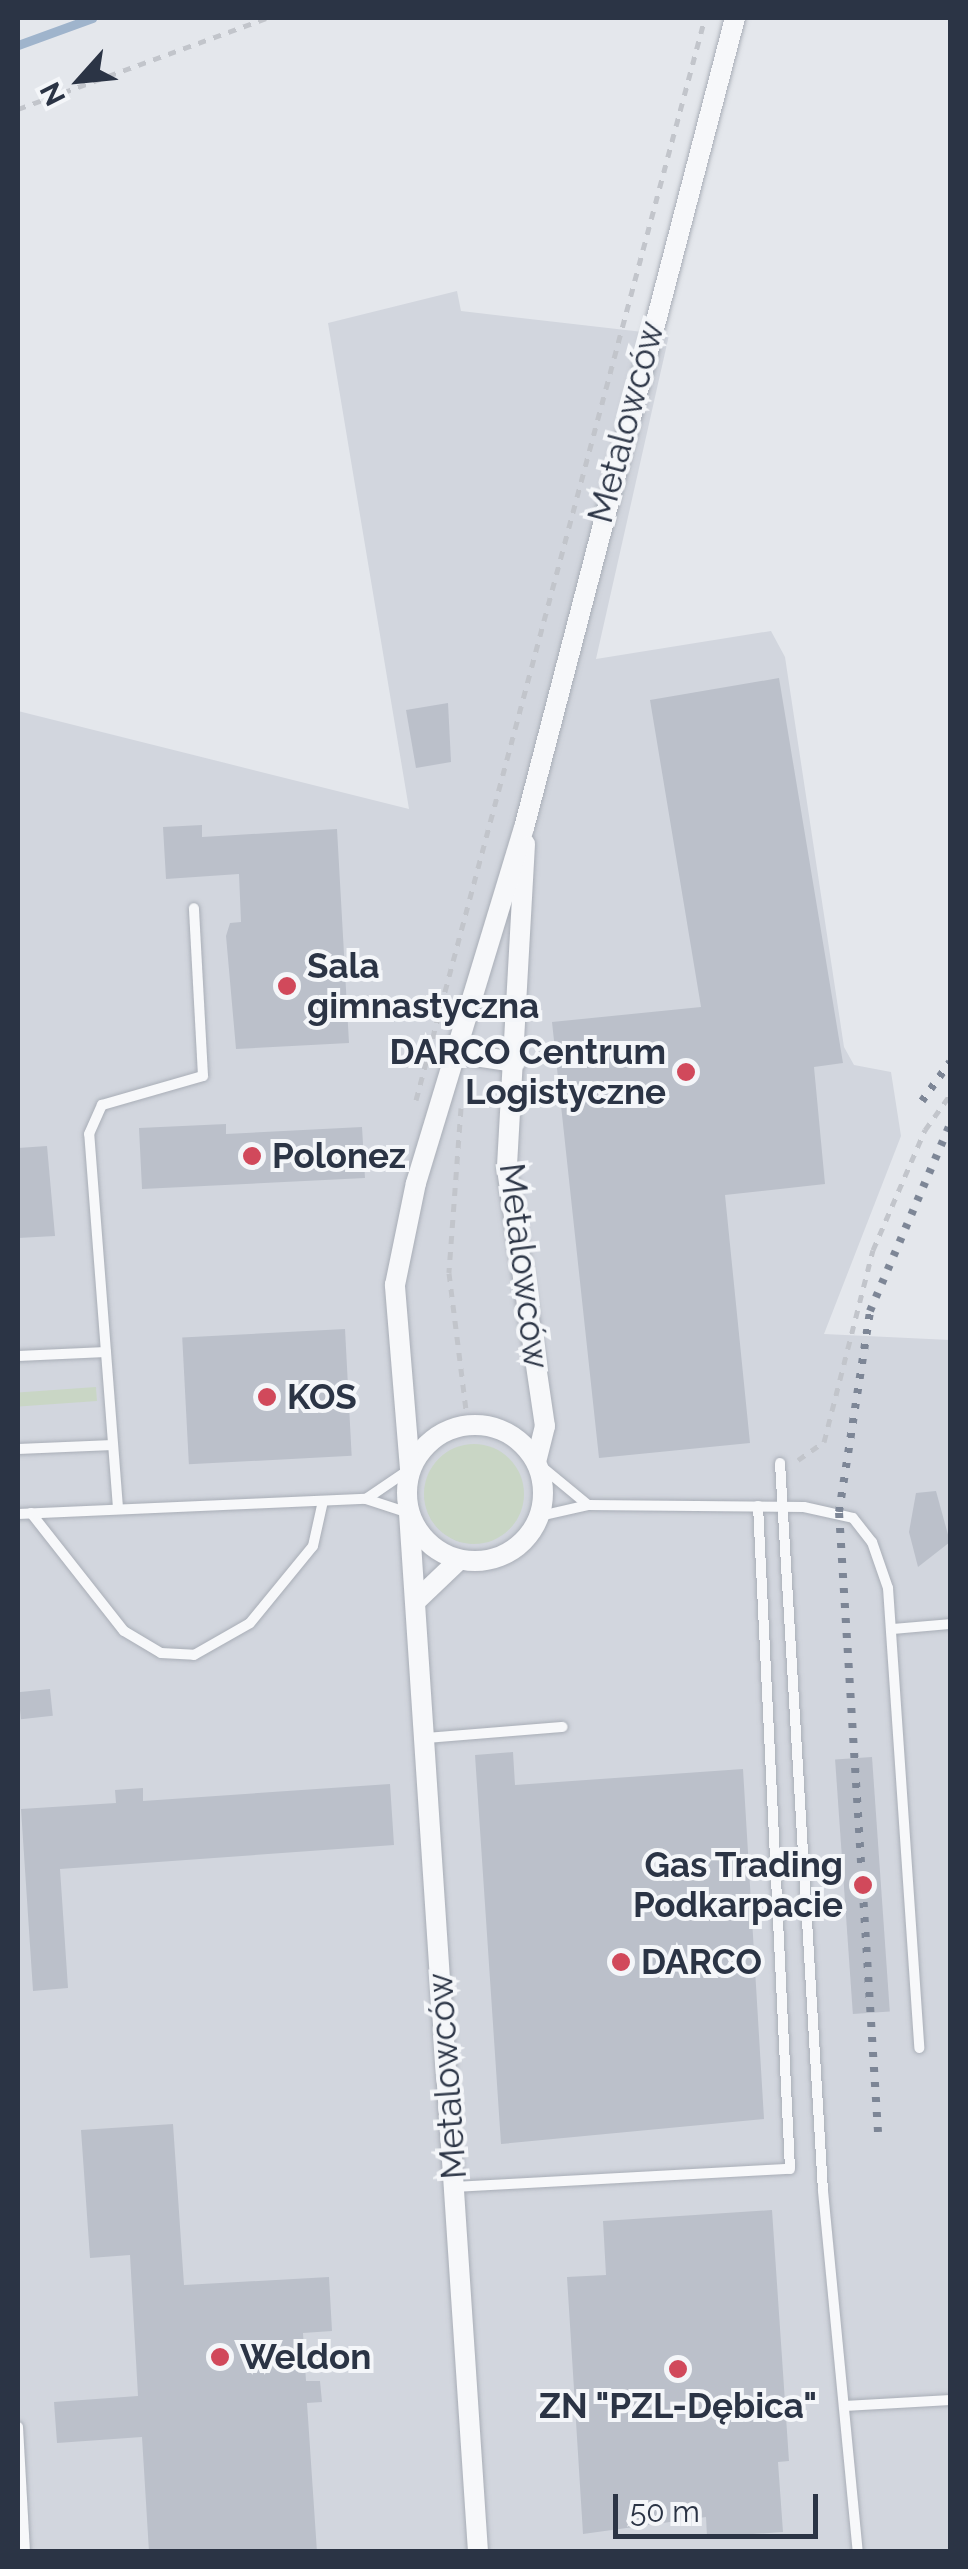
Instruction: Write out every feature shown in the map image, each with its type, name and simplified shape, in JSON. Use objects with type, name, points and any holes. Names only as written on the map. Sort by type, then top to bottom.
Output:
[{"type":"street","name":"Metalowców","points":[[478,2552],[395,1285],[455,1053],[524,828],[736,18]]},
{"type":"street","name":"Metalowców","points":[[524,828],[507,1169],[545,1426],[536,1462],[540,1516]]},
{"type":"street","points":[[455,1053],[515,1062]]},
{"type":"street","points":[[410,1470],[440,1434],[468,1426],[514,1437],[536,1462]]},
{"type":"street","points":[[409,1513],[435,1549],[459,1560],[506,1554],[540,1516]]},
{"type":"street","points":[[416,1601],[459,1560]]},
{"type":"lane","points":[[118,1508],[90,1134],[102,1105],[203,1076],[194,908]]},
{"type":"lane","points":[[18,1356],[106,1352]]},
{"type":"lane","points":[[18,1449],[113,1444]]},
{"type":"lane","points":[[536,1462],[588,1506]]},
{"type":"lane","points":[[780,1464],[779,1506],[858,2552]]},
{"type":"lane","points":[[366,1499],[410,1470]]},
{"type":"lane","points":[[18,1514],[366,1499],[409,1513]]},
{"type":"lane","points":[[31,1513],[124,1631],[161,1653],[194,1655],[250,1623],[313,1546],[324,1501]]},
{"type":"lane","points":[[540,1516],[588,1506],[779,1506],[853,1518],[880,1557],[892,1629],[920,2048]]},
{"type":"lane","points":[[454,2188],[790,2169],[758,1506]]},
{"type":"lane","points":[[892,1629],[950,1624]]},
{"type":"lane","points":[[425,1738],[564,1728]]},
{"type":"lane","points":[[844,2406],[950,2400]]},
{"type":"lane","points":[[18,2427],[25,2552]]},
{"type":"path","points":[[18,109],[266,18]]},
{"type":"path","points":[[424,1103],[412,1088],[705,18]]},
{"type":"path","points":[[780,1464],[814,1457],[824,1442],[873,1250],[925,1130],[950,1096]]},
{"type":"path","points":[[446,1104],[467,1122]]},
{"type":"path","points":[[442,1116],[480,1124]]},
{"type":"path","points":[[467,1122],[449,1273],[468,1426]]},
{"type":"shaded area","points":[[457,291],[461,311],[669,335],[596,659],[771,631],[785,657],[844,1047],[854,1065],[891,1072],[901,1136],[824,1334],[950,1340],[950,2551],[18,2551],[18,711],[409,809],[328,323]]},
{"type":"green space","points":[[96,1387],[97,1401],[19,1406],[18,1392]]},
{"type":"green space","points":[[474,1444],[493,1448],[509,1459],[520,1475],[524,1494],[520,1513],[509,1529],[493,1540],[474,1544],[455,1540],[439,1529],[428,1513],[424,1494],[428,1475],[439,1459],[455,1448]]},
{"type":"building","name":"DARCO Centrum Logistyczne","points":[[779,678],[843,1063],[814,1067],[825,1184],[725,1195],[750,1443],[599,1458],[552,1022],[701,1007],[650,700]]},
{"type":"building","points":[[448,703],[451,762],[416,768],[406,710]]},
{"type":"building","name":"Sala gimnastyczna","points":[[202,825],[202,837],[337,829],[349,1043],[236,1049],[226,936],[230,923],[241,922],[239,874],[166,879],[163,827]]},
{"type":"building","name":"Polonez","points":[[226,1124],[226,1134],[362,1127],[365,1178],[142,1189],[139,1128]]},
{"type":"building","points":[[47,1146],[55,1236],[18,1238],[18,1148]]},
{"type":"building","name":"KOS","points":[[345,1329],[352,1456],[189,1464],[182,1338]]},
{"type":"building","points":[[936,1491],[950,1542],[918,1567],[909,1532],[916,1493]]},
{"type":"building","points":[[50,1689],[53,1716],[21,1719],[18,1692]]},
{"type":"building","name":"DARCO","points":[[513,1752],[515,1785],[743,1769],[764,2119],[501,2144],[475,1755]]},
{"type":"building","name":"Gas Trading Podkarpacie","points":[[872,1757],[890,2011],[853,2014],[835,1760]]},
{"type":"building","points":[[390,1784],[394,1845],[60,1869],[68,1988],[33,1991],[21,1809],[116,1803],[115,1790],[143,1788],[143,1801]]},
{"type":"building","name":"Weldon","points":[[173,2124],[184,2285],[329,2277],[332,2331],[303,2333],[306,2381],[320,2381],[322,2402],[307,2403],[317,2552],[149,2552],[142,2437],[57,2443],[54,2402],[138,2396],[130,2255],[90,2258],[81,2130]]},
{"type":"building","name":"ZN \"PZL-Dębica\"","points":[[772,2210],[789,2461],[778,2462],[783,2532],[707,2537],[706,2517],[583,2534],[567,2277],[606,2275],[603,2221]]},
{"type":"waterway","points":[[18,45],[92,18]]},
{"type":"railway","points":[[922,1101],[950,1062]]},
{"type":"railway","points":[[878,2132],[839,1512],[870,1311],[950,1124]]},
{"type":"place","name":"Sala gimnastyczna","points":[[287,986]]},
{"type":"place","name":"DARCO Centrum Logistyczne","points":[[686,1072]]},
{"type":"place","name":"Polonez","points":[[252,1156]]},
{"type":"place","name":"KOS","points":[[267,1397]]},
{"type":"place","name":"Gas Trading Podkarpacie","points":[[863,1885]]},
{"type":"place","name":"DARCO","points":[[621,1962]]},
{"type":"place","name":"Weldon","points":[[220,2357]]},
{"type":"place","name":"ZN \"PZL-Dębica\"","points":[[678,2369]]}]
